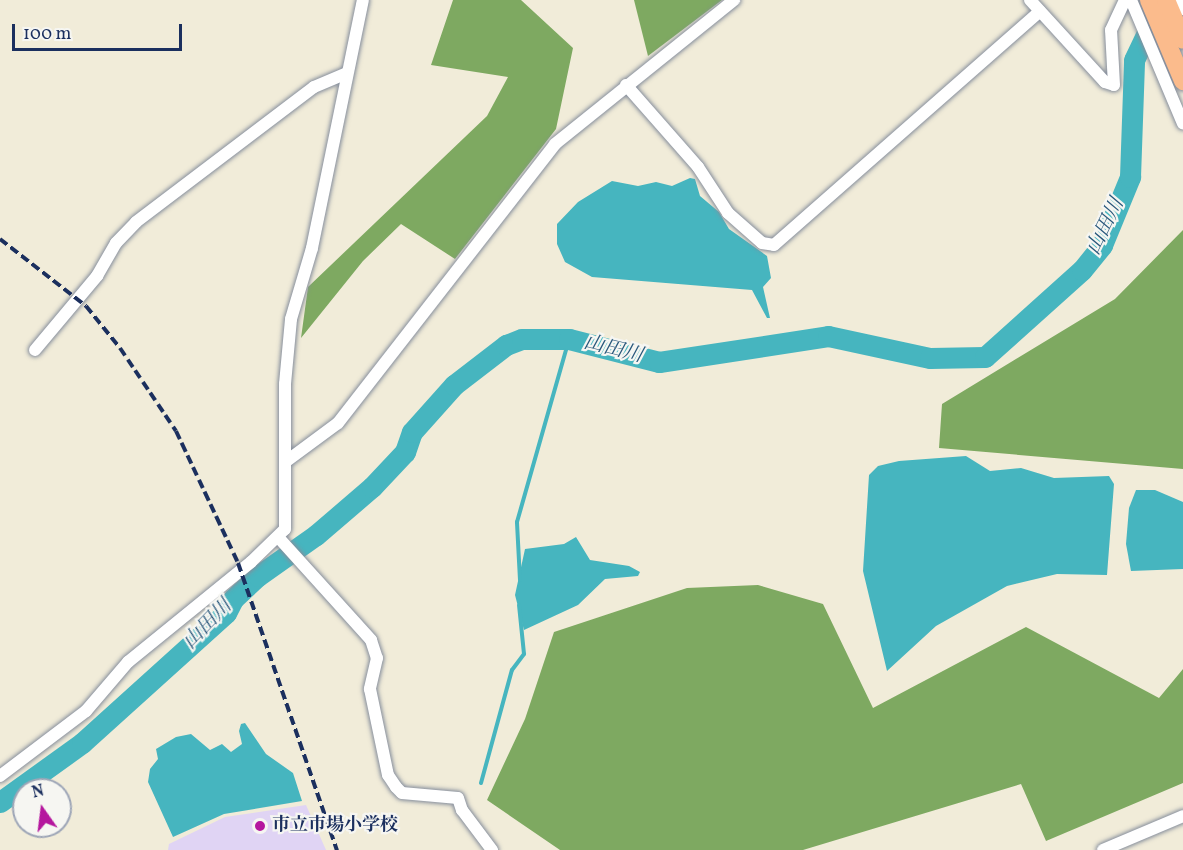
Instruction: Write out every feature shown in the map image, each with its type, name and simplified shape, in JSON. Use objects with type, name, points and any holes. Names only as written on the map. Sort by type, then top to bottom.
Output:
[{"type":"highway","points":[[1149,0],[1183,81]]},
{"type":"highway","points":[[1166,0],[1183,40]]},
{"type":"street","points":[[0,776],[86,711],[128,662],[279,537],[287,522],[288,460],[285,384],[291,319],[312,248],[345,74],[363,0]]},
{"type":"street","points":[[288,460],[338,423],[555,144],[734,0]]},
{"type":"street","points":[[1030,0],[1105,82],[1114,85],[1111,30],[1125,0]]},
{"type":"street","points":[[1131,0],[1183,124]]},
{"type":"street","points":[[1179,0],[1183,9]]},
{"type":"street","points":[[626,85],[698,167],[728,213],[762,243],[774,245],[1040,11]]},
{"type":"street","points":[[35,350],[97,276],[116,243],[136,222],[314,87],[345,74]]},
{"type":"street","points":[[279,537],[371,640],[377,658],[370,689],[388,775],[396,787],[402,793],[458,798],[462,810],[490,849]]},
{"type":"street","points":[[1102,850],[1183,816]]},
{"type":"shaded area","name":"市立市場小学校","points":[[306,805],[326,850],[168,850],[169,844],[225,817]]},
{"type":"green space","points":[[453,0],[521,0],[573,48],[556,129],[455,259],[401,224],[363,261],[301,338],[308,287],[487,116],[508,77],[431,65]]},
{"type":"green space","points":[[634,0],[722,0],[648,56]]},
{"type":"green space","points":[[1183,230],[1183,469],[939,448],[942,404],[1115,299]]},
{"type":"green space","points":[[758,585],[823,604],[873,708],[1026,627],[1159,698],[1183,669],[1183,783],[1046,841],[1021,784],[803,850],[560,850],[487,800],[525,719],[554,632],[687,588]]},
{"type":"water","points":[[690,178],[695,179],[700,196],[719,212],[729,229],[767,256],[771,278],[763,287],[770,318],[767,318],[752,290],[592,277],[565,262],[557,244],[557,224],[578,202],[612,181],[638,186],[656,182],[672,186]]},
{"type":"water","points":[[966,456],[990,471],[1021,468],[1054,478],[1109,476],[1114,484],[1107,575],[1057,574],[1007,586],[936,626],[887,671],[863,571],[869,475],[878,466],[899,461]]},
{"type":"water","points":[[1136,490],[1155,490],[1183,502],[1183,569],[1131,571],[1126,544],[1129,508]]},
{"type":"water","points":[[576,537],[590,560],[629,566],[640,572],[638,576],[605,579],[578,605],[524,630],[515,595],[525,549],[564,544]]},
{"type":"water","points":[[245,723],[266,754],[293,773],[302,801],[224,814],[173,837],[148,782],[150,769],[158,759],[156,749],[176,737],[191,734],[210,750],[222,744],[231,752],[242,744],[239,731],[241,724]]},
{"type":"waterway","name":"山田川","points":[[0,802],[82,743],[226,613],[233,599],[258,576],[316,535],[372,487],[405,452],[412,432],[454,385],[506,345],[522,339],[569,339],[659,362],[828,336],[930,358],[985,357],[1082,270],[1102,245],[1130,177],[1134,60],[1154,18]]},
{"type":"waterway","points":[[520,580],[517,522],[569,339]]},
{"type":"waterway","points":[[481,783],[512,670],[524,654],[519,605]]},
{"type":"railway","points":[[0,239],[86,306],[120,348],[176,431],[238,563],[337,850]]},
{"type":"place","name":"市立市場小学校","points":[[260,826]]}]
